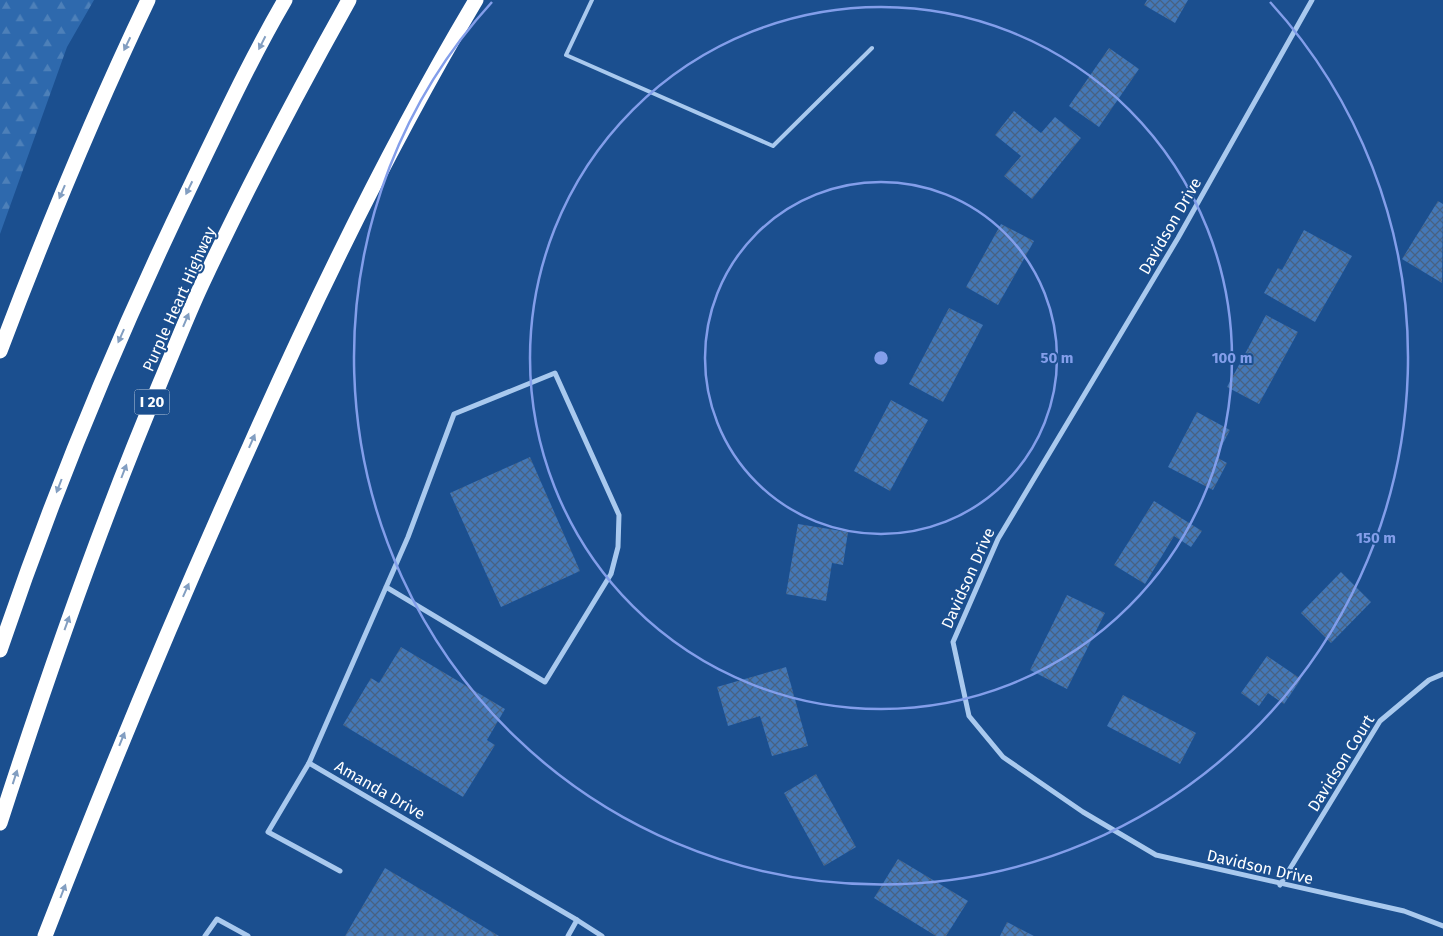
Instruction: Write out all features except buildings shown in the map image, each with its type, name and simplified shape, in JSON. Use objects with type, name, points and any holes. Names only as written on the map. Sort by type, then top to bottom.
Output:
[{"type":"highway","points":[[0,351],[47,227],[107,86],[148,0]]},
{"type":"highway","points":[[0,650],[27,570],[95,393],[158,253],[224,116],[285,0]]},
{"type":"highway","name":"Purple Heart Highway","points":[[0,823],[38,706],[92,553],[141,427],[194,303],[270,148],[349,0]]},
{"type":"highway","points":[[45,936],[153,663],[294,347],[361,208],[443,56],[476,0]]},
{"type":"street","name":"Davidson Drive","points":[[1312,0],[1178,238],[998,538],[953,642],[969,716],[1003,758],[1083,812],[1156,855],[1280,885],[1404,911],[1443,926]]},
{"type":"street","points":[[340,871],[268,832],[309,763],[386,587],[408,537],[454,414],[555,373],[619,515],[618,547],[611,574],[545,682],[386,587]]},
{"type":"street","name":"Davidson Court","points":[[1280,885],[1380,720],[1429,680],[1443,674]]},
{"type":"street","name":"Amanda Drive","points":[[309,763],[602,936]]},
{"type":"street","points":[[205,936],[217,919],[248,936]]},
{"type":"street","points":[[568,936],[577,920]]},
{"type":"lane","points":[[592,0],[566,55],[773,146],[872,48]]},
{"type":"green space","points":[[0,0],[94,0],[67,47],[0,234]]}]
